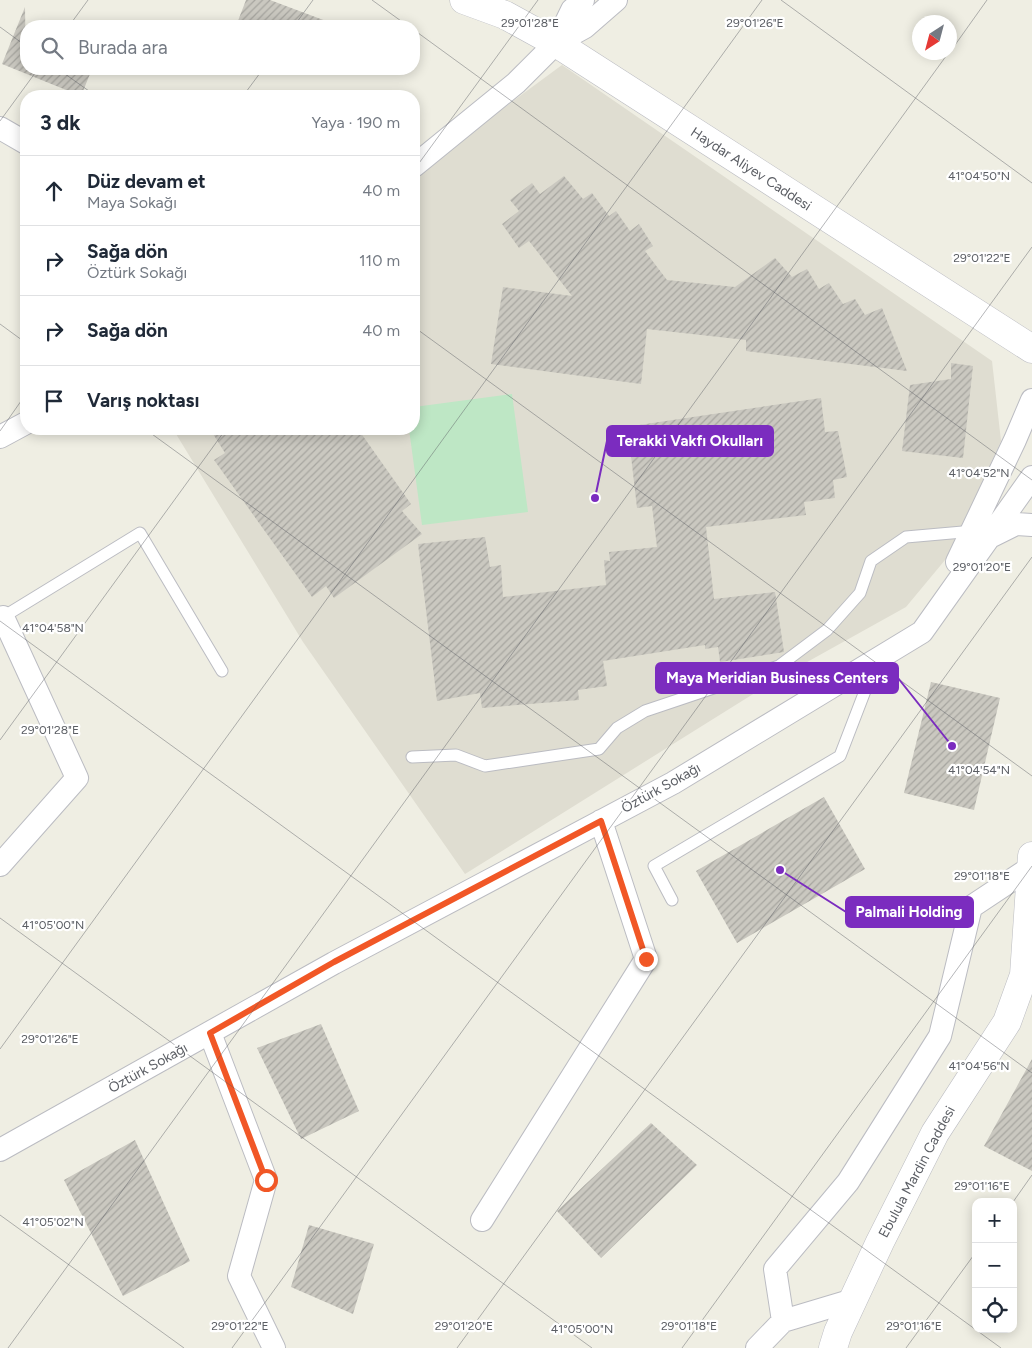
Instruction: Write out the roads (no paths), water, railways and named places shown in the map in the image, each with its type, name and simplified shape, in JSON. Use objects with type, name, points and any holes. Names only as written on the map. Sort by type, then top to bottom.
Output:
[{"type":"street","name":"Haydar Aliyev Caddesi","points":[[464,0],[505,15],[556,43],[1032,350]]},
{"type":"street","points":[[556,43],[572,10],[582,0]]},
{"type":"street","points":[[420,161],[516,83],[556,43],[585,27],[616,0]]},
{"type":"street","points":[[0,128],[20,140]]},
{"type":"street","name":"Öztürk Sokağı","points":[[0,1150],[334,962],[673,783],[922,632],[981,534],[1032,400]]},
{"type":"street","points":[[0,437],[20,426]]},
{"type":"street","name":"Öztürk Sokağı","points":[[981,534],[1032,477]]},
{"type":"street","points":[[981,534],[1016,524],[1032,525]]},
{"type":"street","points":[[0,865],[77,778],[1,618]]},
{"type":"street","points":[[482,1220],[646,959],[601,821]]},
{"type":"street","points":[[782,1321],[775,1269],[848,1182],[940,1036],[970,907],[1031,862]]},
{"type":"street","name":"Ebulula Mardin Caddesi","points":[[833,1348],[853,1300],[935,1133],[1007,1022],[1024,974],[1031,862]]},
{"type":"street","points":[[210,1033],[266,1180],[239,1276],[274,1348]]},
{"type":"street","points":[[757,1348],[782,1321],[853,1300]]},
{"type":"lane","points":[[1,618],[140,533],[222,672]]},
{"type":"lane","points":[[412,757],[456,755],[485,766],[599,749],[617,728],[645,711],[780,666],[827,630],[860,594],[871,560],[906,537],[981,534]]},
{"type":"lane","points":[[672,900],[654,866],[840,756],[864,691],[864,667]]},
{"type":"place","name":"Terakki Vakfı Okulları","points":[[595,498]]},
{"type":"place","name":"Maya Meridian Business Centers","points":[[952,746]]},
{"type":"place","name":"Palmali Holding","points":[[780,870]]}]
